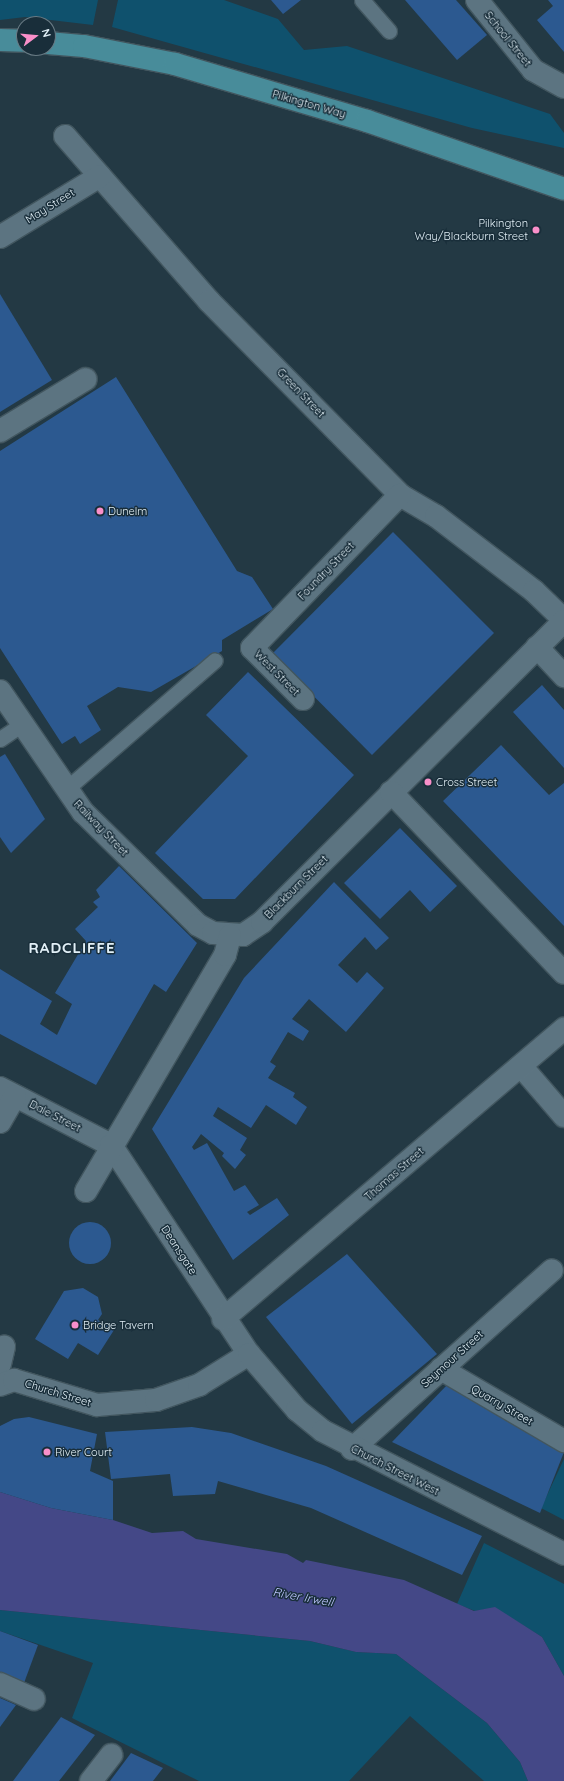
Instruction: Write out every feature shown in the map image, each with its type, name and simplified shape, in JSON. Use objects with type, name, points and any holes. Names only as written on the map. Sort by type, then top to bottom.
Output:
[{"type":"main road","points":[[0,40],[16,41]]},
{"type":"main road","name":"Pilkington Way","points":[[56,44],[84,46],[175,64],[367,121],[564,189]]},
{"type":"street","name":"School Street","points":[[477,0],[533,70],[564,87]]},
{"type":"street","name":"Green Street","points":[[65,136],[209,301],[400,495],[436,516],[516,577],[564,620]]},
{"type":"street","name":"May Street","points":[[0,237],[100,176]]},
{"type":"street","points":[[0,431],[86,379]]},
{"type":"street","name":"Foundry Street","points":[[252,648],[400,495]]},
{"type":"street","name":"Blackburn Street","points":[[230,936],[243,935],[262,922],[564,620]]},
{"type":"street","points":[[537,647],[564,676]]},
{"type":"street","name":"West Street","points":[[252,648],[303,699]]},
{"type":"street","name":"Railway Street","points":[[0,691],[65,790],[83,812],[198,925],[230,936]]},
{"type":"street","points":[[391,792],[564,973]]},
{"type":"street","points":[[86,1191],[111,1145],[225,955],[230,936]]},
{"type":"street","name":"Thomas Street","points":[[223,1319],[564,1029]]},
{"type":"street","points":[[520,1066],[564,1116]]},
{"type":"street","points":[[0,1122],[8,1092]]},
{"type":"street","name":"Dale Street","points":[[8,1092],[111,1145]]},
{"type":"street","name":"Deansgate","points":[[111,1145],[223,1319],[249,1354]]},
{"type":"street","name":"Seymour Street","points":[[352,1449],[552,1270]]},
{"type":"street","name":"Church Street","points":[[0,1385],[14,1380],[97,1405],[156,1400],[199,1385],[249,1354]]},
{"type":"street","name":"Church Street West","points":[[249,1354],[296,1410],[352,1449],[564,1554]]},
{"type":"street","name":"Quarry Street","points":[[441,1369],[564,1441]]},
{"type":"street","points":[[0,1684],[34,1699]]},
{"type":"street","points":[[91,1781],[111,1755]]},
{"type":"lane","points":[[362,0],[389,31]]},
{"type":"lane","points":[[65,790],[215,660]]},
{"type":"lane","points":[[0,739],[22,724]]},
{"type":"shaded area","points":[[0,0],[98,0],[93,25],[56,21],[56,16],[16,16],[16,18],[0,20]]},
{"type":"shaded area","points":[[118,0],[224,0],[278,19],[304,50],[347,46],[550,114],[564,133],[564,148],[472,128],[112,27]]},
{"type":"shaded area","points":[[564,1459],[564,1520],[541,1508]]},
{"type":"shaded area","points":[[484,1543],[564,1584],[564,1676],[542,1637],[495,1608],[475,1611],[457,1604]]},
{"type":"shaded area","points":[[0,1610],[310,1641],[356,1652],[396,1654],[487,1723],[520,1762],[528,1781],[484,1781],[410,1716],[349,1781],[199,1781],[72,1718],[93,1663],[0,1631]]},
{"type":"water","name":"River Irwell","points":[[0,1492],[51,1508],[113,1520],[152,1533],[183,1531],[196,1539],[287,1554],[303,1563],[306,1560],[404,1580],[474,1611],[495,1607],[542,1637],[564,1676],[564,1781],[528,1781],[520,1762],[487,1723],[396,1654],[356,1652],[310,1641],[0,1610]]},
{"type":"building","points":[[271,0],[301,0],[283,14]]},
{"type":"building","points":[[405,0],[456,0],[487,35],[457,60]]},
{"type":"building","points":[[548,0],[564,0],[564,52],[537,20],[553,6]]},
{"type":"building","points":[[0,294],[52,380],[0,412]]},
{"type":"building","name":"Dunelm","points":[[116,377],[237,571],[252,577],[273,609],[222,640],[222,651],[151,692],[118,687],[87,706],[101,730],[80,744],[75,736],[62,744],[0,648],[0,451]]},
{"type":"building","points":[[393,532],[494,633],[372,755],[272,654]]},
{"type":"building","points":[[248,672],[354,775],[235,899],[203,899],[155,853],[248,756],[206,715]]},
{"type":"building","points":[[542,685],[564,710],[564,768],[513,712]]},
{"type":"building","points":[[501,745],[549,795],[564,783],[564,926],[443,801]]},
{"type":"building","points":[[5,754],[45,819],[11,853],[0,837],[0,757]]},
{"type":"building","points":[[400,828],[457,886],[430,912],[410,890],[380,919],[344,883]]},
{"type":"building","points":[[119,866],[197,943],[166,992],[154,984],[96,1085],[0,1034],[0,969],[52,1001],[40,1024],[57,1035],[72,1004],[55,993],[86,941],[75,929],[98,907],[93,902],[100,897],[96,890]]},
{"type":"building","points":[[334,882],[389,938],[376,950],[365,937],[338,965],[357,983],[367,972],[384,988],[346,1032],[309,999],[292,1019],[309,1031],[303,1041],[288,1032],[270,1062],[276,1066],[268,1078],[295,1093],[293,1097],[307,1107],[296,1125],[266,1105],[251,1128],[218,1107],[213,1116],[247,1138],[240,1150],[246,1155],[235,1169],[222,1156],[224,1153],[201,1134],[192,1147],[194,1150],[207,1143],[234,1191],[245,1185],[259,1205],[247,1212],[250,1215],[277,1198],[289,1215],[233,1260],[152,1129],[244,978]]},
{"type":"building","points":[[86,1222],[94,1222],[102,1225],[108,1231],[111,1243],[108,1255],[102,1261],[94,1264],[86,1264],[78,1261],[72,1255],[69,1247],[69,1239],[72,1231],[78,1225]]},
{"type":"building","points":[[347,1254],[437,1354],[352,1424],[266,1317]]},
{"type":"building","name":"Bridge Tavern","points":[[83,1288],[98,1297],[102,1314],[98,1320],[114,1330],[98,1355],[78,1343],[68,1359],[35,1339],[64,1291]]},
{"type":"building","points":[[448,1384],[564,1452],[540,1513],[392,1442]]},
{"type":"building","name":"River Court","points":[[29,1417],[97,1434],[90,1471],[113,1481],[113,1520],[51,1508],[0,1492],[0,1426],[14,1419]]},
{"type":"building","points":[[192,1427],[231,1433],[326,1466],[482,1536],[462,1575],[311,1508],[218,1481],[215,1494],[173,1496],[170,1474],[111,1479],[105,1432]]},
{"type":"building","points":[[0,1631],[38,1645],[24,1683],[0,1674]]},
{"type":"building","points":[[0,1698],[16,1705],[0,1727]]},
{"type":"building","points":[[61,1717],[95,1735],[59,1781],[13,1781]]},
{"type":"building","points":[[131,1753],[163,1768],[153,1781],[110,1781]]},
{"type":"place","name":"Pilkington Way/Blackburn Street","points":[[536,230]]},
{"type":"place","name":"Dunelm","points":[[100,511]]},
{"type":"place","name":"Cross Street","points":[[428,782]]},
{"type":"place","name":"Bridge Tavern","points":[[75,1325]]},
{"type":"place","name":"River Court","points":[[47,1452]]},
{"type":"district","name":"RADCLIFFE","points":[[72,948]]}]
